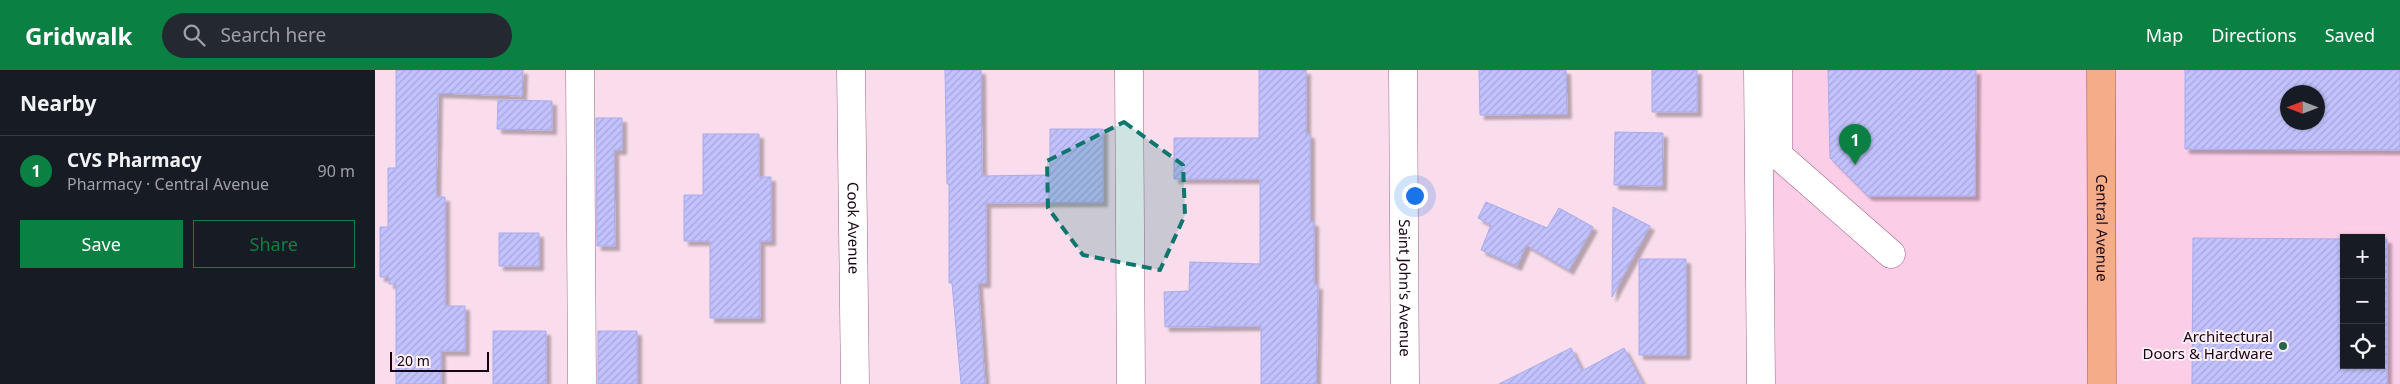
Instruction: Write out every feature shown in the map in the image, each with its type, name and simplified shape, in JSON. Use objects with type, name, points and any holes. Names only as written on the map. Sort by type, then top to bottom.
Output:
[{"type":"main road","name":"Central Avenue","points":[[2101,70],[2102,384]]},
{"type":"street","points":[[581,70],[581,384]]},
{"type":"street","name":"Cook Avenue","points":[[851,70],[855,384]]},
{"type":"street","points":[[1129,70],[1131,384]]},
{"type":"street","name":"Saint John's Avenue","points":[[1403,70],[1405,384]]},
{"type":"street","points":[[1758,70],[1761,384]]},
{"type":"street","points":[[1778,70],[1778,155],[1891,254]]},
{"type":"highlighted area","points":[[1124,122],[1183,165],[1185,215],[1160,270],[1083,255],[1048,208],[1047,161]]},
{"type":"shaded area","points":[[1758,70],[2400,70],[2400,384],[1761,384]]},
{"type":"building","points":[[396,70],[523,70],[522,96],[438,93],[436,197],[445,197],[445,306],[465,306],[465,351],[441,351],[441,384],[396,384],[396,284],[389,284],[389,277],[380,277],[380,227],[388,227],[388,168],[396,168]]},
{"type":"building","points":[[945,70],[981,70],[982,176],[1050,175],[1050,129],[1103,129],[1103,202],[986,203],[986,283],[978,283],[985,384],[961,384],[952,283],[949,283],[949,184],[947,184]]},
{"type":"building","points":[[1259,70],[1306,70],[1306,134],[1310,134],[1310,222],[1314,222],[1314,285],[1318,285],[1316,384],[1261,384],[1261,326],[1165,327],[1164,292],[1189,291],[1190,262],[1260,264],[1260,179],[1174,179],[1174,138],[1259,138]]},
{"type":"building","points":[[1479,70],[1566,70],[1567,114],[1480,115]]},
{"type":"building","points":[[1652,70],[1697,70],[1697,112],[1652,112]]},
{"type":"building","points":[[1828,70],[1976,70],[1975,196],[1868,196],[1830,158]]},
{"type":"building","points":[[2185,70],[2400,70],[2400,150],[2185,149]]},
{"type":"building","points":[[498,100],[552,101],[552,130],[497,129]]},
{"type":"building","points":[[596,118],[622,118],[622,150],[614,150],[615,246],[597,246]]},
{"type":"building","points":[[1615,132],[1663,133],[1662,186],[1614,185]]},
{"type":"building","points":[[703,134],[759,134],[759,177],[771,177],[771,241],[760,241],[760,318],[710,318],[710,241],[684,241],[684,195],[703,195]]},
{"type":"building","points":[[1486,202],[1547,228],[1559,208],[1593,227],[1569,270],[1526,245],[1517,266],[1481,250],[1491,225],[1478,218]]},
{"type":"building","points":[[1613,207],[1650,226],[1612,297]]},
{"type":"building","points":[[499,233],[539,233],[539,266],[499,266]]},
{"type":"building","points":[[2193,238],[2340,239],[2340,369],[2385,369],[2385,239],[2387,239],[2387,384],[2192,384]]},
{"type":"building","points":[[1639,259],[1686,259],[1686,355],[1639,355]]},
{"type":"building","points":[[493,331],[546,331],[546,384],[493,384]]},
{"type":"building","points":[[598,331],[637,331],[637,384],[598,384]]},
{"type":"building","points":[[1571,348],[1582,371],[1624,348],[1643,384],[1499,384]]},
{"type":"place","name":"CVS Pharmacy","points":[[1855,165]]},
{"type":"place","name":"Architectural Doors & Hardware","points":[[2283,346]]}]
